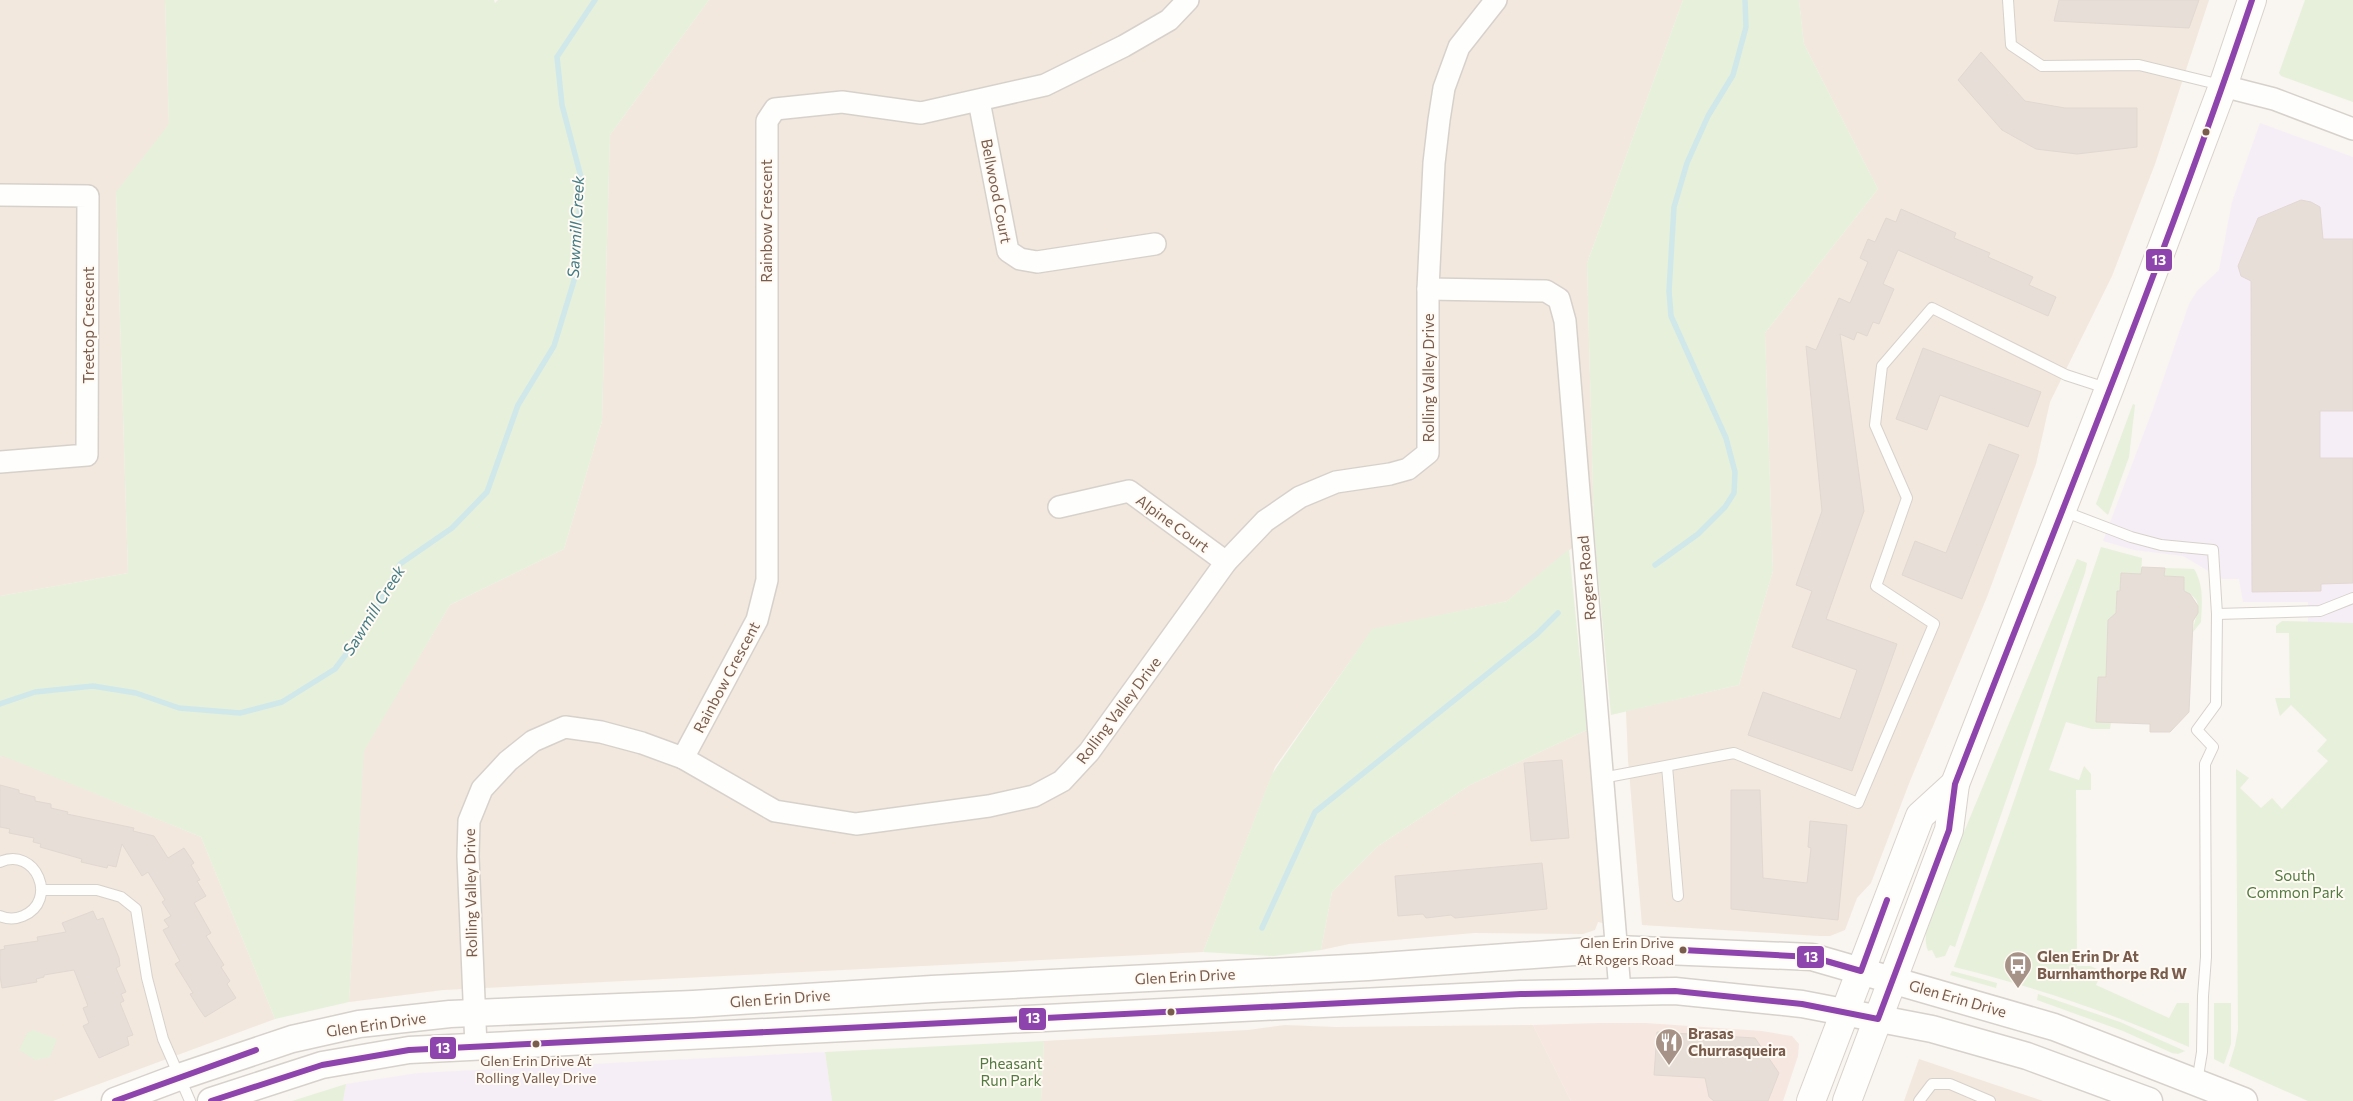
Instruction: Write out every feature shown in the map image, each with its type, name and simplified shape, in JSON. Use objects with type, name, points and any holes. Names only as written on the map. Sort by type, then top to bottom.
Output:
[{"type":"main road","points":[[1847,1101],[1950,830],[1955,784],[2062,511],[2222,86],[2252,0]]},
{"type":"main road","points":[[1811,1101],[1920,816],[1955,784]]},
{"type":"street","name":"Rainbow Crescent","points":[[683,758],[757,620],[766,580],[766,121],[775,109],[842,102],[921,113],[1045,85],[1124,46],[1169,20],[1188,0]]},
{"type":"street","name":"Rolling Valley Drive","points":[[476,1047],[468,856],[469,821],[482,789],[508,761],[533,741],[565,727],[601,732],[642,743],[683,758],[775,811],[856,824],[990,806],[1034,796],[1062,781],[1089,752],[1226,562],[1265,522],[1300,497],[1336,482],[1390,474],[1408,468],[1428,453],[1428,289],[1434,163],[1444,88],[1459,47],[1484,12],[1496,0]]},
{"type":"street","points":[[2222,86],[2274,99],[2353,129]]},
{"type":"street","name":"Bellwood Court","points":[[979,101],[1008,251],[1020,259],[1037,262],[1155,244]]},
{"type":"street","name":"Treetop Crescent","points":[[0,195],[88,196],[88,221],[87,454],[0,462]]},
{"type":"street","name":"Rogers Road","points":[[1428,289],[1546,291],[1559,299],[1565,321],[1620,991]]},
{"type":"street","name":"Alpine Court","points":[[1059,507],[1129,491],[1226,562]]},
{"type":"street","name":"Glen Erin Drive","points":[[115,1101],[179,1076],[292,1039],[358,1024],[474,1012],[693,1004],[932,989],[1368,967],[1616,949],[1812,957],[2054,1027],[2244,1101]]},
{"type":"street","name":"Glen Erin Drive","points":[[211,1101],[322,1065],[408,1050],[1521,994],[1620,991],[1675,992],[1742,997],[1845,1012],[1932,1028],[2027,1056],[2149,1101]]},
{"type":"lane","points":[[2008,0],[2011,45],[2042,66],[2139,65],[2222,86]]},
{"type":"lane","points":[[1602,778],[1734,753],[1858,803],[1934,624],[1876,586],[1908,498],[1875,425],[1882,366],[1932,308],[2066,375],[2108,389]]},
{"type":"lane","points":[[2062,511],[2138,539],[2161,545],[2213,550],[2217,614],[2216,704],[2197,730],[2213,746],[2205,764],[2206,957],[2202,1052],[2197,1082]]},
{"type":"lane","points":[[2217,614],[2320,610],[2353,598]]},
{"type":"lane","points":[[1667,766],[1678,896]]},
{"type":"lane","points":[[0,862],[6,859],[20,860],[32,866],[40,877],[42,890],[38,903],[30,913],[18,918],[0,916]]},
{"type":"lane","points":[[42,890],[98,890],[120,897],[136,909],[147,978],[163,1039],[190,1101]]},
{"type":"lane","points":[[1919,1101],[1932,1084],[1950,1084],[1990,1101]]},
{"type":"shaded area","points":[[0,0],[165,0],[169,125],[116,193],[128,573],[0,596]]},
{"type":"shaded area","points":[[709,0],[1683,0],[1587,263],[1594,530],[1507,601],[1372,630],[1275,767],[1203,952],[443,990],[349,1002],[363,751],[450,605],[564,549],[602,421],[610,135]]},
{"type":"shaded area","points":[[1799,0],[2209,0],[2155,164],[2112,276],[2050,402],[2036,464],[1987,597],[1910,781],[1871,883],[1857,898],[1845,930],[1830,936],[1819,936],[1642,925],[1628,759],[1626,711],[1739,685],[1773,571],[1765,333],[1878,189],[1804,44]]},
{"type":"shaded area","points":[[2260,123],[2353,157],[2353,623],[2308,622],[2308,602],[2243,602],[2239,579],[2222,579],[2183,556],[2134,550],[2103,541],[2153,409],[2189,304],[2197,291],[2219,270],[2232,202]]},
{"type":"shaded area","points":[[1587,730],[1603,916],[1603,923],[1598,922],[1595,930],[1583,934],[1474,933],[1349,944],[1321,950],[1332,892],[1377,847],[1470,785]]},
{"type":"shaded area","points":[[3,755],[201,837],[275,1019],[53,1101],[0,1101],[0,757]]},
{"type":"shaded area","points":[[1646,1023],[1762,1031],[1792,1036],[1799,1044],[1798,1056],[1783,1101],[1571,1101],[1533,1025]]},
{"type":"shaded area","points":[[1285,1025],[1335,1027],[1533,1025],[1571,1101],[1041,1101],[1044,1041],[1248,1030]]},
{"type":"shaded area","points":[[825,1052],[832,1101],[343,1101],[346,1084],[418,1073]]},
{"type":"shaded area","points":[[1919,1059],[2043,1101],[1904,1101]]},
{"type":"green space","points":[[165,0],[494,0],[495,3],[498,0],[709,0],[610,135],[602,421],[564,549],[450,605],[364,751],[349,1002],[275,1019],[201,837],[3,756],[0,757],[0,596],[128,573],[116,192],[169,124]]},
{"type":"green space","points":[[1683,0],[1799,0],[1804,44],[1878,189],[1765,333],[1773,571],[1739,685],[1611,715],[1594,530],[1587,263]]},
{"type":"green space","points":[[2305,0],[2353,0],[2353,102],[2281,76],[2279,73]]},
{"type":"green space","points":[[2133,404],[2135,405],[2129,457],[2108,515],[2096,504]]},
{"type":"green space","points":[[2101,547],[2142,558],[2141,574],[2117,592],[2116,613],[2108,620],[2106,671],[2111,677],[2098,677],[2111,722],[2110,729],[2092,729],[2066,722],[2049,770],[2079,780],[2084,766],[2091,774],[2091,790],[2076,790],[2077,966],[2090,966],[2102,971],[2096,985],[2169,1018],[2177,1003],[2189,1003],[2189,1047],[2073,1002],[2014,983],[1954,967],[2008,818]]},
{"type":"green space","points":[[1569,549],[1587,730],[1470,785],[1377,847],[1332,892],[1321,950],[1274,956],[1203,952],[1272,774],[1372,629],[1507,601]]},
{"type":"green space","points":[[2077,559],[2087,563],[2085,573],[1955,947],[1950,945],[1945,956],[1936,958],[1932,950],[1928,951],[1926,943],[1928,919]]},
{"type":"green space","points":[[2165,568],[2194,569],[2197,575],[2202,595],[2202,608],[2201,622],[2193,632],[2198,609],[2196,599],[2184,591],[2184,577],[2164,576]]},
{"type":"green space","name":"South Common Park","points":[[2282,621],[2353,623],[2353,1101],[2308,1101],[2229,1066],[2238,1030],[2236,769],[2249,778],[2240,788],[2261,808],[2272,798],[2282,809],[2328,761],[2317,751],[2327,740],[2291,705],[2280,716],[2275,698],[2290,698],[2289,633],[2276,633],[2276,626]]},
{"type":"green space","points":[[1952,971],[1997,983],[1996,988],[1950,975]]},
{"type":"green space","points":[[2038,994],[2120,1022],[2185,1051],[2178,1054],[2172,1053],[2123,1031],[2037,1000]]},
{"type":"green space","points":[[2214,1003],[2231,1003],[2231,1044],[2224,1064],[2214,1059]]},
{"type":"green space","points":[[33,1030],[57,1039],[50,1057],[35,1060],[19,1050],[27,1033]]},
{"type":"green space","name":"Pheasant Run Park","points":[[1044,1041],[1041,1101],[832,1101],[825,1052]]},
{"type":"green space","points":[[346,1084],[343,1101],[292,1101]]},
{"type":"building","points":[[2059,0],[2199,0],[2189,28],[2054,21]]},
{"type":"building","points":[[1981,52],[2025,101],[2065,108],[2137,108],[2137,147],[2077,154],[2036,149],[2002,130],[1958,80]]},
{"type":"building","points":[[2301,200],[2311,202],[2320,207],[2323,239],[2353,239],[2353,411],[2320,411],[2320,458],[2353,458],[2353,583],[2321,584],[2321,591],[2252,592],[2251,281],[2241,276],[2238,266],[2258,218]]},
{"type":"building","points":[[1901,209],[1956,233],[1954,238],[1990,253],[1988,257],[2033,277],[2029,285],[2056,297],[2048,316],[1898,250],[1883,284],[1894,289],[1879,324],[1873,322],[1867,336],[1857,332],[1854,340],[1840,334],[1864,511],[1826,619],[1897,644],[1852,771],[1748,735],[1763,692],[1840,719],[1857,670],[1792,647],[1812,591],[1796,585],[1822,511],[1806,346],[1816,350],[1839,298],[1850,303],[1868,262],[1860,258],[1868,239],[1875,242],[1886,218],[1896,222]]},
{"type":"building","points":[[1923,348],[2041,392],[2028,427],[1940,395],[1927,430],[1896,419]]},
{"type":"building","points":[[1989,444],[2019,455],[1962,599],[1902,575],[1915,541],[1946,553]]},
{"type":"building","points":[[2142,567],[2165,568],[2164,576],[2184,577],[2184,591],[2190,594],[2198,606],[2198,613],[2193,621],[2189,712],[2170,732],[2150,732],[2150,724],[2096,722],[2098,677],[2106,677],[2108,620],[2116,613],[2117,591],[2120,591],[2121,573],[2141,574]]},
{"type":"building","points":[[1562,760],[1569,838],[1531,841],[1524,763]]},
{"type":"building","points":[[0,785],[19,790],[19,793],[35,797],[35,801],[51,804],[51,808],[68,812],[67,814],[134,828],[133,831],[154,836],[168,858],[184,848],[194,863],[191,865],[200,880],[197,881],[206,896],[194,903],[211,933],[206,936],[224,965],[221,967],[230,981],[227,984],[236,998],[205,1017],[190,994],[193,993],[175,964],[180,961],[163,930],[169,927],[164,920],[171,916],[162,902],[165,900],[148,872],[142,876],[122,844],[116,867],[108,865],[107,868],[81,862],[82,859],[40,847],[41,844],[33,842],[34,838],[9,833],[10,829],[0,827]]},
{"type":"building","points":[[1731,790],[1760,790],[1763,878],[1807,883],[1811,848],[1808,847],[1810,821],[1847,825],[1838,920],[1731,909]]},
{"type":"building","points":[[1542,863],[1547,909],[1455,918],[1451,915],[1426,918],[1423,914],[1398,916],[1395,876]]},
{"type":"building","points":[[93,911],[97,920],[103,918],[119,958],[120,966],[116,968],[126,992],[121,994],[124,1001],[120,1003],[133,1035],[127,1037],[129,1045],[99,1058],[83,1026],[89,1023],[83,1008],[88,1006],[74,970],[44,975],[44,977],[36,979],[37,982],[2,988],[0,976],[0,950],[5,949],[4,946],[38,941],[37,937],[66,932],[62,923]]},
{"type":"building","points":[[1657,1032],[1755,1038],[1779,1073],[1768,1101],[1714,1101],[1709,1097],[1705,1078],[1654,1075]]},
{"type":"waterway","name":"Sawmill Creek","points":[[0,704],[35,692],[93,686],[136,693],[179,708],[240,713],[282,702],[335,669],[368,625],[400,564],[452,528],[487,492],[518,405],[554,346],[576,274],[581,177],[562,105],[557,57],[595,0]]},
{"type":"waterway","points":[[1655,565],[1698,534],[1725,507],[1734,493],[1735,472],[1726,438],[1671,316],[1669,291],[1674,207],[1687,163],[1708,116],[1733,75],[1746,27],[1745,0]]},
{"type":"waterway","points":[[1262,928],[1315,812],[1537,634],[1558,613]]},
{"type":"transit line","name":"13","points":[[211,1101],[322,1065],[409,1050],[1521,994],[1675,991],[1802,1004],[1878,1019],[1949,830],[1955,784],[2146,296],[2252,0]]},
{"type":"transit line","name":"13","points":[[1683,950],[1812,957],[1861,971],[1887,900]]},
{"type":"transit line","name":"13","points":[[115,1101],[256,1050]]},
{"type":"place","name":"Glen Erin Drive At Rogers Road","points":[[1683,950]]},
{"type":"place","name":"Glen Erin Dr At Burnhamthorpe Rd W","points":[[2018,989]]},
{"type":"place","name":"Glen Erin Drive At Rolling Valley Drive","points":[[536,1044]]},
{"type":"place","name":"Brasas Churrasqueira","points":[[1669,1066]]}]
